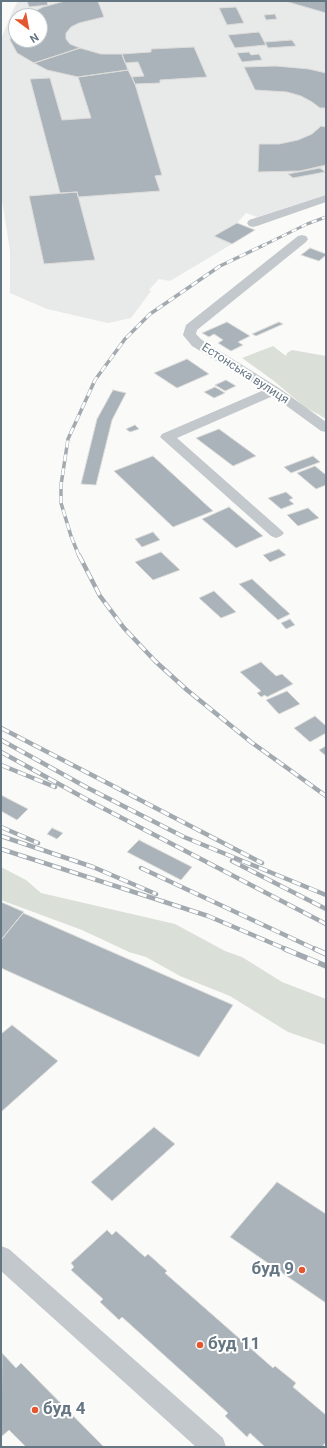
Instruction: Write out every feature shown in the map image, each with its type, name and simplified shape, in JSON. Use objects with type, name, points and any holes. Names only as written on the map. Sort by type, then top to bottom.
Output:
[{"type":"street","points":[[253,223],[326,198]]},
{"type":"street","name":"Естонська вулиця","points":[[302,239],[191,328],[190,335],[197,343],[274,391],[326,428]]},
{"type":"street","points":[[274,391],[167,437],[276,533]]},
{"type":"street","points":[[1,1256],[214,1447]]},
{"type":"shaded area","points":[[18,1],[326,1],[326,195],[257,217],[246,213],[237,223],[214,236],[232,244],[170,281],[159,279],[149,290],[151,291],[131,318],[108,323],[47,309],[10,293],[10,251],[1,194],[1,39],[8,22],[8,48],[48,48],[48,8],[14,8]]},
{"type":"shaded area","points":[[273,346],[286,356],[287,353],[292,350],[326,356],[326,419],[306,408],[274,381],[242,358]]},
{"type":"shaded area","points":[[1,867],[26,880],[41,893],[175,924],[225,951],[242,957],[282,982],[326,999],[326,1045],[288,1032],[230,996],[180,976],[146,957],[129,952],[82,930],[1,900]]},
{"type":"building","points":[[27,1],[47,1],[48,5],[29,7]]},
{"type":"building","points":[[65,1],[98,1],[104,17],[79,23],[71,27],[66,33],[66,39],[70,44],[80,48],[34,63],[17,53],[14,48],[48,48],[48,8],[41,8]]},
{"type":"building","points":[[326,1],[326,13],[288,2]]},
{"type":"building","points":[[236,7],[244,23],[227,25],[219,8]]},
{"type":"building","points":[[275,14],[277,19],[266,20],[264,15]]},
{"type":"building","points":[[259,32],[266,45],[235,48],[228,35]]},
{"type":"building","points":[[292,40],[296,46],[268,48],[265,42]]},
{"type":"building","points":[[194,47],[207,77],[160,80],[160,83],[135,84],[132,77],[144,76],[138,62],[125,63],[122,54],[151,52],[151,49]]},
{"type":"building","points":[[80,48],[101,54],[122,54],[128,70],[78,77],[47,70],[34,63]]},
{"type":"building","points":[[249,52],[251,55],[259,54],[262,60],[242,62],[237,53]]},
{"type":"building","points":[[276,66],[309,69],[326,73],[326,108],[320,108],[301,96],[287,92],[255,90],[244,67]]},
{"type":"building","points":[[128,70],[135,84],[162,175],[155,176],[160,191],[78,197],[77,192],[60,193],[30,79],[50,78],[62,120],[91,118],[78,77]]},
{"type":"building","points":[[321,126],[326,127],[326,165],[300,171],[258,172],[259,144],[279,144],[298,140],[312,134]]},
{"type":"building","points":[[320,168],[325,172],[293,178],[288,174]]},
{"type":"building","points":[[77,192],[95,260],[44,264],[29,196]]},
{"type":"building","points":[[237,223],[255,230],[232,244],[214,236]]},
{"type":"building","points":[[310,248],[326,255],[319,261],[301,255]]},
{"type":"building","points":[[227,322],[250,336],[238,342],[243,345],[231,351],[218,343],[223,340],[214,334],[209,337],[202,333]]},
{"type":"building","points":[[279,322],[283,324],[256,336],[252,334]]},
{"type":"building","points":[[187,359],[209,374],[177,388],[154,373]]},
{"type":"building","points":[[226,380],[236,386],[225,391],[215,385]]},
{"type":"building","points":[[215,387],[225,393],[214,398],[204,392]]},
{"type":"building","points":[[113,390],[126,393],[112,420],[96,485],[81,484],[97,419]]},
{"type":"building","points":[[135,425],[139,429],[130,432],[126,429]]},
{"type":"building","points":[[219,429],[256,456],[233,466],[196,438]]},
{"type":"building","points":[[153,456],[213,511],[173,527],[114,471]]},
{"type":"building","points":[[313,456],[320,462],[291,473],[284,467]]},
{"type":"building","points":[[315,466],[326,475],[326,485],[316,489],[297,473]]},
{"type":"building","points":[[286,492],[293,498],[289,500],[294,504],[281,509],[268,498]]},
{"type":"building","points":[[229,507],[263,536],[236,548],[202,519]]},
{"type":"building","points":[[308,508],[319,518],[298,526],[287,515]]},
{"type":"building","points":[[153,532],[160,540],[142,547],[135,539]]},
{"type":"building","points":[[279,549],[286,555],[270,562],[263,555]]},
{"type":"building","points":[[161,552],[180,570],[153,580],[135,562]]},
{"type":"building","points":[[252,579],[290,614],[278,620],[239,584]]},
{"type":"building","points":[[214,591],[236,612],[221,618],[199,598]]},
{"type":"building","points":[[290,619],[295,625],[286,629],[281,623]]},
{"type":"building","points":[[261,662],[276,676],[282,674],[293,684],[267,697],[265,695],[261,697],[257,693],[261,691],[240,672]]},
{"type":"building","points":[[287,691],[300,704],[279,714],[266,700]]},
{"type":"building","points":[[315,716],[326,726],[326,733],[310,742],[294,728]]},
{"type":"building","points":[[326,746],[326,756],[319,750]]},
{"type":"building","points":[[1,795],[28,809],[17,820],[1,811]]},
{"type":"building","points":[[52,828],[63,833],[57,839],[47,834]]},
{"type":"building","points":[[139,840],[192,867],[181,880],[127,852]]},
{"type":"building","points":[[1,902],[24,912],[1,940]]},
{"type":"building","points":[[23,913],[233,1005],[199,1057],[1,968],[1,940]]},
{"type":"building","points":[[12,1025],[58,1061],[1,1112],[1,1034]]},
{"type":"building","points":[[154,1127],[175,1144],[112,1201],[91,1182]]},
{"type":"building","name":"буд 9","points":[[277,1182],[326,1214],[326,1303],[230,1237]]},
{"type":"building","name":"буд 11","points":[[107,1230],[112,1235],[116,1231],[145,1257],[148,1254],[167,1271],[165,1273],[273,1368],[275,1366],[296,1383],[293,1387],[326,1415],[326,1442],[322,1447],[265,1447],[250,1433],[247,1437],[225,1416],[228,1413],[122,1317],[119,1320],[100,1302],[103,1299],[71,1270],[74,1267],[71,1263]]},
{"type":"building","name":"буд 4","points":[[2,1353],[16,1368],[21,1363],[104,1447],[26,1447],[9,1430],[1,1437]]},
{"type":"railway","points":[[262,246],[307,224],[326,217]]},
{"type":"railway","points":[[79,556],[61,503],[61,485],[68,439],[95,380],[125,339],[150,314],[220,266],[264,245]]},
{"type":"railway","points":[[79,555],[100,596],[124,628],[155,661],[187,690],[251,742],[326,796]]},
{"type":"railway","points":[[1,728],[262,863]]},
{"type":"railway","points":[[1,740],[86,787],[184,837],[326,895]]},
{"type":"railway","points":[[1,752],[95,804],[326,924]]},
{"type":"railway","points":[[1,765],[55,787]]},
{"type":"railway","points":[[1,827],[38,843]]},
{"type":"railway","points":[[1,836],[93,867],[156,894]]},
{"type":"railway","points":[[1,849],[208,916],[288,950]]},
{"type":"railway","points":[[232,861],[326,909]]},
{"type":"railway","points":[[141,868],[317,950]]},
{"type":"railway","points":[[285,949],[326,966]]},
{"type":"railway","points":[[315,949],[326,954]]},
{"type":"place","name":"буд 9","points":[[302,1270]]},
{"type":"place","name":"буд 11","points":[[200,1345]]},
{"type":"place","name":"буд 4","points":[[35,1410]]}]
